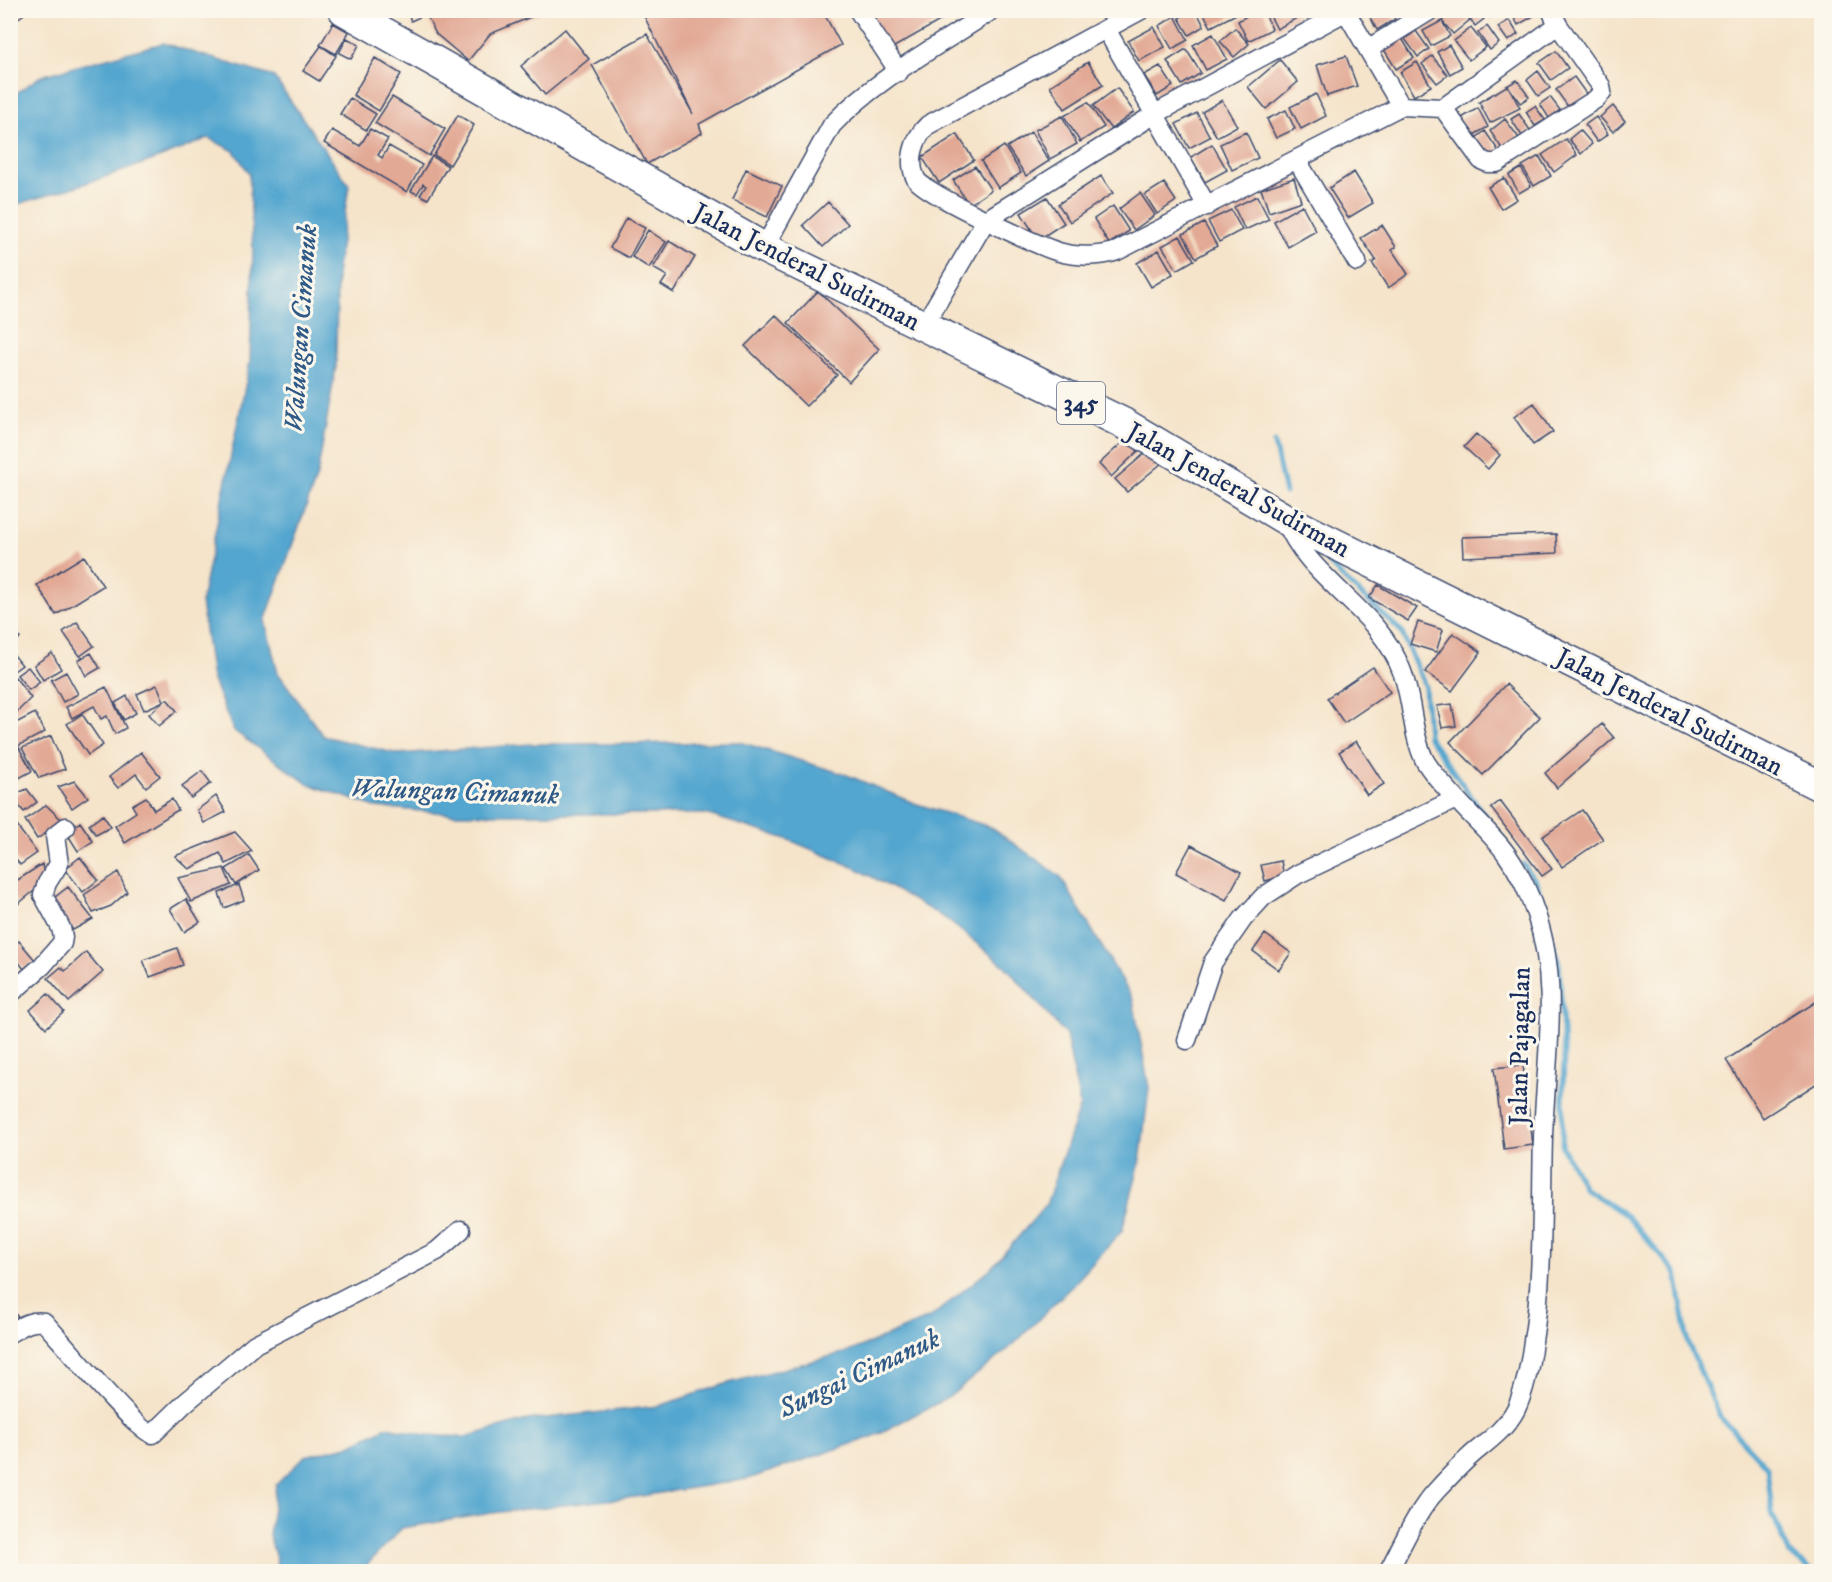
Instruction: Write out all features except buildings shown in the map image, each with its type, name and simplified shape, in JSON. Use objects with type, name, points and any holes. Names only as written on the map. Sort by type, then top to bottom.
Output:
[{"type":"main road","name":"Jalan Jenderal Sudirman","points":[[345,11],[764,248],[1123,423],[1285,519],[1821,787]]},
{"type":"street","points":[[858,10],[899,72]]},
{"type":"street","points":[[764,248],[832,125],[858,101],[992,10]]},
{"type":"street","points":[[1141,10],[933,121],[914,143],[913,163],[917,181],[927,190],[986,220],[1060,252],[1097,255],[1118,251],[1401,106],[1443,108],[1554,18],[1601,86],[1602,92],[1596,99],[1493,164],[1481,160],[1443,108]]},
{"type":"street","points":[[1368,49],[1431,10]]},
{"type":"street","points":[[923,327],[986,220],[1155,114],[1345,11],[1401,106]]},
{"type":"street","points":[[1106,29],[1207,206]]},
{"type":"street","points":[[1297,160],[1357,262]]},
{"type":"street","name":"Jalan Pajagalan","points":[[1285,519],[1292,537],[1302,552],[1373,625],[1401,668],[1425,760],[1434,775],[1506,853],[1536,915],[1549,968],[1550,1045],[1545,1089],[1542,1168],[1543,1224],[1539,1301],[1523,1394],[1514,1414],[1504,1428],[1435,1491],[1424,1506],[1388,1572]]},
{"type":"street","points":[[1187,1040],[1213,962],[1243,919],[1263,897],[1298,874],[1456,799]]},
{"type":"street","points":[[10,993],[42,966],[62,943],[61,928],[43,895],[47,883],[59,864],[55,836],[66,827]]},
{"type":"street","points":[[10,1333],[25,1323],[44,1322],[129,1416],[148,1434],[153,1434],[185,1403],[255,1344],[437,1251],[462,1230]]},
{"type":"water","points":[[163,43],[274,77],[349,185],[337,269],[336,367],[317,476],[265,621],[278,673],[323,736],[398,754],[531,744],[740,742],[847,775],[914,803],[990,827],[1060,876],[1133,999],[1149,1088],[1140,1162],[1122,1231],[1074,1284],[1014,1344],[949,1397],[872,1437],[748,1479],[635,1497],[492,1513],[402,1528],[361,1571],[275,1571],[277,1562],[269,1535],[276,1485],[305,1456],[348,1446],[387,1427],[426,1435],[465,1437],[527,1420],[659,1406],[725,1384],[851,1351],[931,1317],[991,1268],[1046,1205],[1080,1105],[1066,1035],[1006,967],[945,918],[858,869],[787,839],[705,814],[456,814],[375,807],[308,784],[233,730],[212,678],[201,602],[250,362],[253,249],[249,173],[234,151],[208,138],[160,158],[11,206],[11,97],[41,76]]},
{"type":"waterway","points":[[1274,443],[1285,493]]},
{"type":"waterway","points":[[1317,550],[1342,577],[1401,631],[1425,686],[1428,736],[1487,819]]},
{"type":"waterway","points":[[1523,864],[1537,883],[1559,964],[1564,1050],[1562,1146],[1584,1188],[1627,1216],[1676,1273],[1688,1343],[1720,1417],[1767,1467],[1772,1513],[1789,1553],[1812,1572]]},
{"type":"water label","name":"Walungan Cimanuk","points":[[300,328]]},
{"type":"water label","name":"Walungan Cimanuk","points":[[455,791]]},
{"type":"water label","name":"Sungai Cimanuk","points":[[859,1373]]}]
